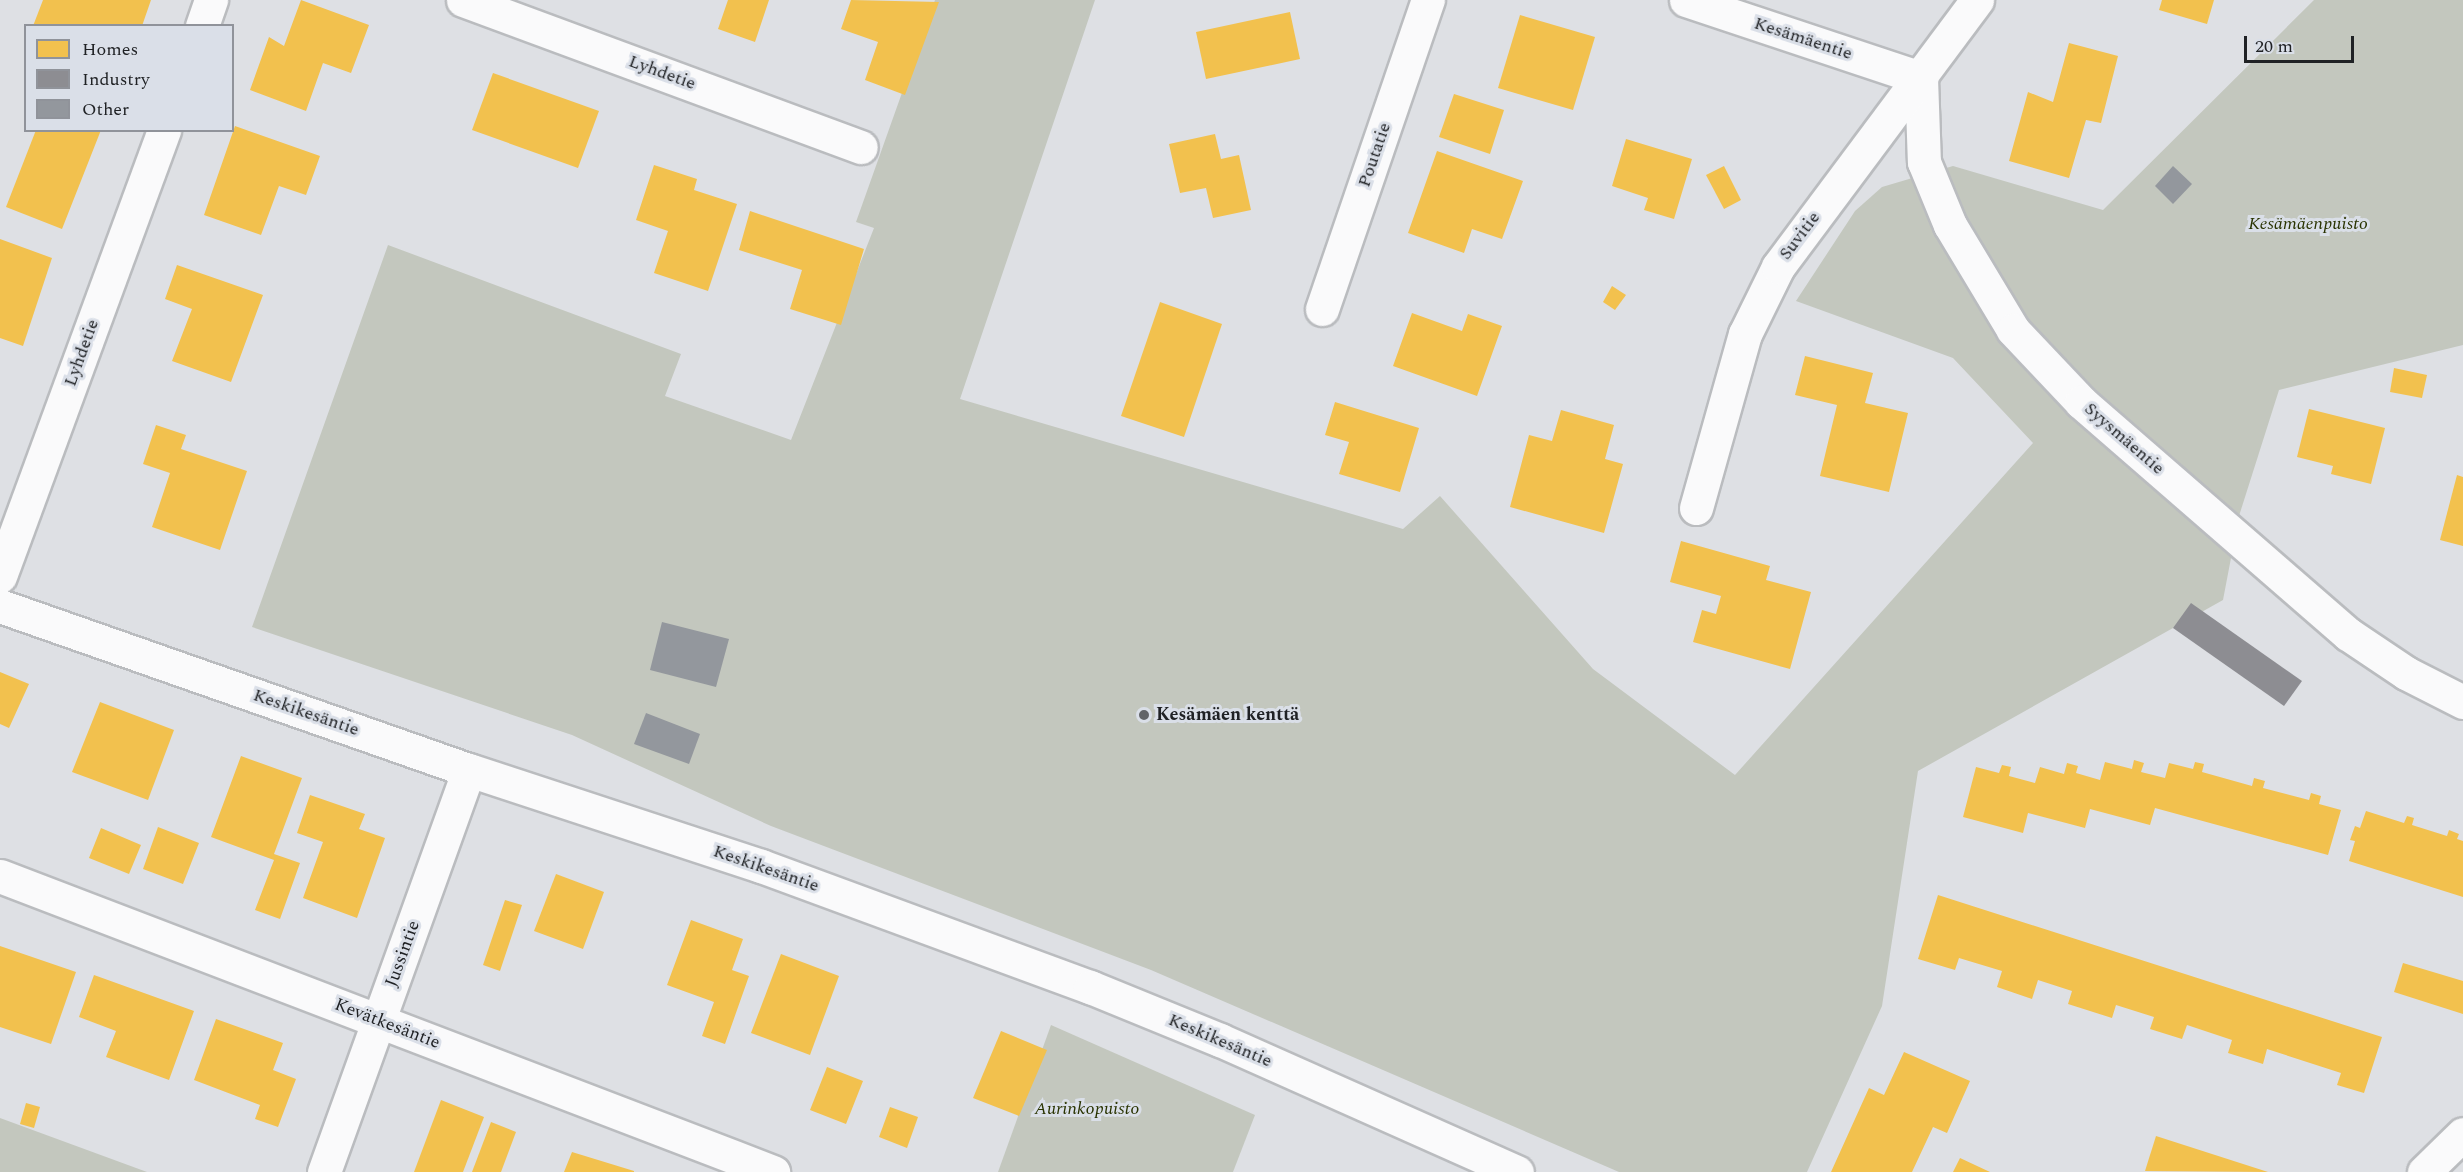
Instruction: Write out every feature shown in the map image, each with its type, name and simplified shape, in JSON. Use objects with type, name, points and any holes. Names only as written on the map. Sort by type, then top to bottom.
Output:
[{"type":"street","points":[[203,24],[211,0]]},
{"type":"street","name":"Lyhdetie","points":[[463,0],[861,147]]},
{"type":"street","name":"Poutatie","points":[[1322,309],[1428,0]]},
{"type":"street","name":"Kesämäentie","points":[[1686,0],[1921,78]]},
{"type":"street","name":"Suvitie","points":[[1696,508],[1745,334],[1761,297],[1799,235],[1921,78],[1977,0]]},
{"type":"street","name":"Syysmäentie","points":[[1921,78],[1924,162],[1950,225],[2013,330],[2081,402],[2348,634],[2406,673],[2463,702]]},
{"type":"street","name":"Lyhdetie","points":[[0,576],[163,132]]},
{"type":"street","name":"Keskikesäntie","points":[[0,606],[469,770],[761,866],[1090,987],[1220,1040],[1517,1172]]},
{"type":"street","name":"Jussintie","points":[[324,1172],[469,770]]},
{"type":"street","name":"Kevätkesäntie","points":[[0,876],[773,1172]]},
{"type":"street","points":[[2424,1172],[2463,1134]]},
{"type":"green space","name":"Kesämäenpuisto","points":[[935,0],[1095,0],[960,399],[1403,529],[1440,496],[1593,669],[1735,775],[2033,443],[1953,358],[1796,301],[1855,211],[1882,187],[1953,166],[2103,210],[2314,0],[2463,0],[2463,345],[2279,390],[2239,516],[2223,600],[1918,771],[1882,1006],[1807,1172],[1619,1172],[1151,970],[771,826],[572,735],[252,627],[388,245],[681,354],[665,396],[791,440],[874,228],[856,222]]},
{"type":"green space","name":"Aurinkopuisto","points":[[1051,1025],[1255,1115],[1233,1172],[998,1172]]},
{"type":"green space","points":[[0,1118],[147,1172],[0,1172]]},
{"type":"building: Homes","points":[[43,0],[151,0],[143,24],[34,24]]},
{"type":"building: Homes","points":[[301,0],[369,25],[351,73],[323,63],[306,111],[250,90],[269,37],[284,46]]},
{"type":"building: Homes","points":[[728,0],[769,0],[755,42],[718,29]]},
{"type":"building: Homes","points":[[851,0],[939,2],[905,95],[865,80],[878,42],[841,29]]},
{"type":"building: Homes","points":[[2162,0],[2214,0],[2207,24],[2159,10]]},
{"type":"building: Homes","points":[[1290,12],[1300,59],[1206,79],[1196,32]]},
{"type":"building: Homes","points":[[1520,15],[1595,37],[1573,110],[1498,88]]},
{"type":"building: Homes","points":[[2069,43],[2118,56],[2101,123],[2086,120],[2069,178],[2009,161],[2028,92],[2053,102]]},
{"type":"building: Homes","points":[[493,73],[599,111],[578,168],[472,130]]},
{"type":"building: Homes","points":[[1454,94],[1504,110],[1490,154],[1439,137]]},
{"type":"building: Homes","points":[[235,126],[320,156],[306,195],[279,186],[261,235],[204,215]]},
{"type":"building: Homes","points":[[35,132],[100,132],[62,229],[6,207]]},
{"type":"building: Homes","points":[[1215,134],[1221,159],[1239,155],[1251,210],[1213,218],[1206,188],[1180,193],[1169,144]]},
{"type":"building: Homes","points":[[1626,139],[1692,159],[1674,219],[1644,210],[1648,198],[1612,186]]},
{"type":"building: Homes","points":[[1437,151],[1523,181],[1502,239],[1472,229],[1464,253],[1408,233]]},
{"type":"building: Homes","points":[[654,165],[697,179],[694,190],[737,204],[708,291],[654,273],[668,231],[636,220]]},
{"type":"building: Homes","points":[[1724,166],[1741,200],[1724,209],[1706,175]]},
{"type":"building: Homes","points":[[750,211],[864,249],[841,325],[790,309],[802,270],[739,250]]},
{"type":"building: Homes","points":[[0,239],[52,258],[23,346],[0,338]]},
{"type":"building: Homes","points":[[177,265],[263,295],[231,382],[172,361],[192,309],[165,299]]},
{"type":"building: Homes","points":[[1612,286],[1626,295],[1615,310],[1603,302]]},
{"type":"building: Homes","points":[[1160,302],[1222,324],[1184,437],[1121,416]]},
{"type":"building: Homes","points":[[1412,313],[1462,331],[1468,314],[1502,326],[1477,396],[1393,366]]},
{"type":"building: Homes","points":[[1805,356],[1873,373],[1865,403],[1908,413],[1889,492],[1820,476],[1837,405],[1795,395]]},
{"type":"building: Homes","points":[[2394,368],[2427,375],[2422,398],[2390,392]]},
{"type":"building: Homes","points":[[1335,402],[1419,428],[1400,492],[1339,474],[1349,442],[1325,435]]},
{"type":"building: Homes","points":[[2309,409],[2385,428],[2371,484],[2331,474],[2333,466],[2297,457]]},
{"type":"building: Homes","points":[[1561,410],[1614,425],[1605,459],[1623,464],[1604,533],[1510,507],[1529,435],[1552,441]]},
{"type":"building: Homes","points":[[156,425],[186,435],[181,449],[247,471],[220,550],[152,527],[170,473],[143,464]]},
{"type":"building: Homes","points":[[2457,475],[2463,477],[2463,546],[2440,540]]},
{"type":"building: Homes","points":[[1681,541],[1770,566],[1766,580],[1811,592],[1790,669],[1693,642],[1702,610],[1716,614],[1721,596],[1670,582]]},
{"type":"building: Homes","points":[[0,672],[29,684],[9,728],[0,724]]},
{"type":"building: Homes","points":[[100,702],[174,730],[148,800],[72,772]]},
{"type":"building: Homes","points":[[241,756],[302,778],[274,854],[300,863],[280,919],[255,910],[274,860],[211,837]]},
{"type":"building: Homes","points":[[2134,760],[2144,763],[2141,772],[2165,778],[2169,763],[2193,769],[2195,762],[2204,764],[2202,772],[2252,786],[2254,778],[2265,781],[2263,788],[2309,800],[2311,793],[2321,796],[2319,804],[2341,810],[2328,855],[2155,808],[2150,825],[2090,809],[2085,828],[2028,813],[2023,833],[1963,817],[1976,767],[1999,773],[2002,765],[2011,767],[2009,776],[2035,783],[2040,767],[2064,774],[2067,763],[2078,766],[2076,773],[2100,780],[2105,762],[2132,769]]},
{"type":"building: Homes","points":[[310,795],[365,814],[359,829],[385,838],[357,918],[303,898],[323,842],[297,833]]},
{"type":"building: Homes","points":[[2366,811],[2404,823],[2407,816],[2414,818],[2412,825],[2447,836],[2449,830],[2459,834],[2457,839],[2463,841],[2463,897],[2349,861],[2355,841],[2350,840],[2355,826],[2360,828]]},
{"type":"building: Homes","points":[[158,827],[199,843],[183,884],[143,869]]},
{"type":"building: Homes","points":[[101,828],[141,845],[129,874],[89,858]]},
{"type":"building: Homes","points":[[556,874],[604,892],[583,949],[534,931]]},
{"type":"building: Homes","points":[[1938,895],[2382,1037],[2364,1093],[2337,1085],[2341,1073],[2267,1049],[2263,1064],[2228,1053],[2232,1040],[2187,1025],[2182,1039],[2150,1029],[2154,1017],[2116,1005],[2112,1018],[2068,1004],[2072,991],[2038,980],[2032,999],[1997,987],[2002,971],[1959,958],[1955,970],[1918,959]]},
{"type":"building: Homes","points":[[505,900],[522,905],[500,971],[483,965]]},
{"type":"building: Homes","points":[[691,920],[743,939],[732,970],[749,976],[725,1044],[702,1036],[714,1002],[667,985]]},
{"type":"building: Homes","points":[[0,946],[76,972],[51,1044],[0,1027]]},
{"type":"building: Homes","points":[[781,954],[839,976],[810,1055],[751,1033]]},
{"type":"building: Homes","points":[[2403,963],[2463,981],[2463,1014],[2394,992]]},
{"type":"building: Homes","points":[[94,975],[194,1011],[169,1080],[106,1057],[116,1031],[79,1017]]},
{"type":"building: Homes","points":[[216,1019],[283,1043],[273,1070],[296,1079],[278,1127],[255,1119],[260,1105],[194,1080]]},
{"type":"building: Homes","points":[[1001,1031],[1047,1050],[1019,1116],[973,1098]]},
{"type":"building: Homes","points":[[1904,1052],[1970,1081],[1947,1133],[1933,1127],[1912,1172],[1831,1172],[1869,1088],[1884,1095]]},
{"type":"building: Homes","points":[[827,1067],[863,1081],[846,1124],[810,1110]]},
{"type":"building: Homes","points":[[441,1100],[484,1117],[463,1172],[414,1172]]},
{"type":"building: Homes","points":[[26,1103],[40,1107],[34,1128],[20,1124]]},
{"type":"building: Homes","points":[[890,1107],[918,1117],[907,1148],[879,1137]]},
{"type":"building: Homes","points":[[491,1122],[516,1132],[501,1172],[472,1172]]},
{"type":"building: Homes","points":[[2156,1136],[2268,1172],[2145,1171]]},
{"type":"building: Homes","points":[[572,1152],[634,1171],[634,1172],[564,1172]]},
{"type":"building: Homes","points":[[1960,1158],[1990,1172],[1953,1172]]},
{"type":"building: Industry","points":[[2191,603],[2302,681],[2284,706],[2173,628]]},
{"type":"building: Other","points":[[2173,166],[2192,184],[2173,204],[2155,186]]},
{"type":"building: Other","points":[[662,622],[729,639],[716,687],[650,670]]},
{"type":"building: Other","points":[[646,713],[700,734],[689,764],[634,744]]},
{"type":"place","name":"Kesämäen kenttä","points":[[1144,715]]}]
